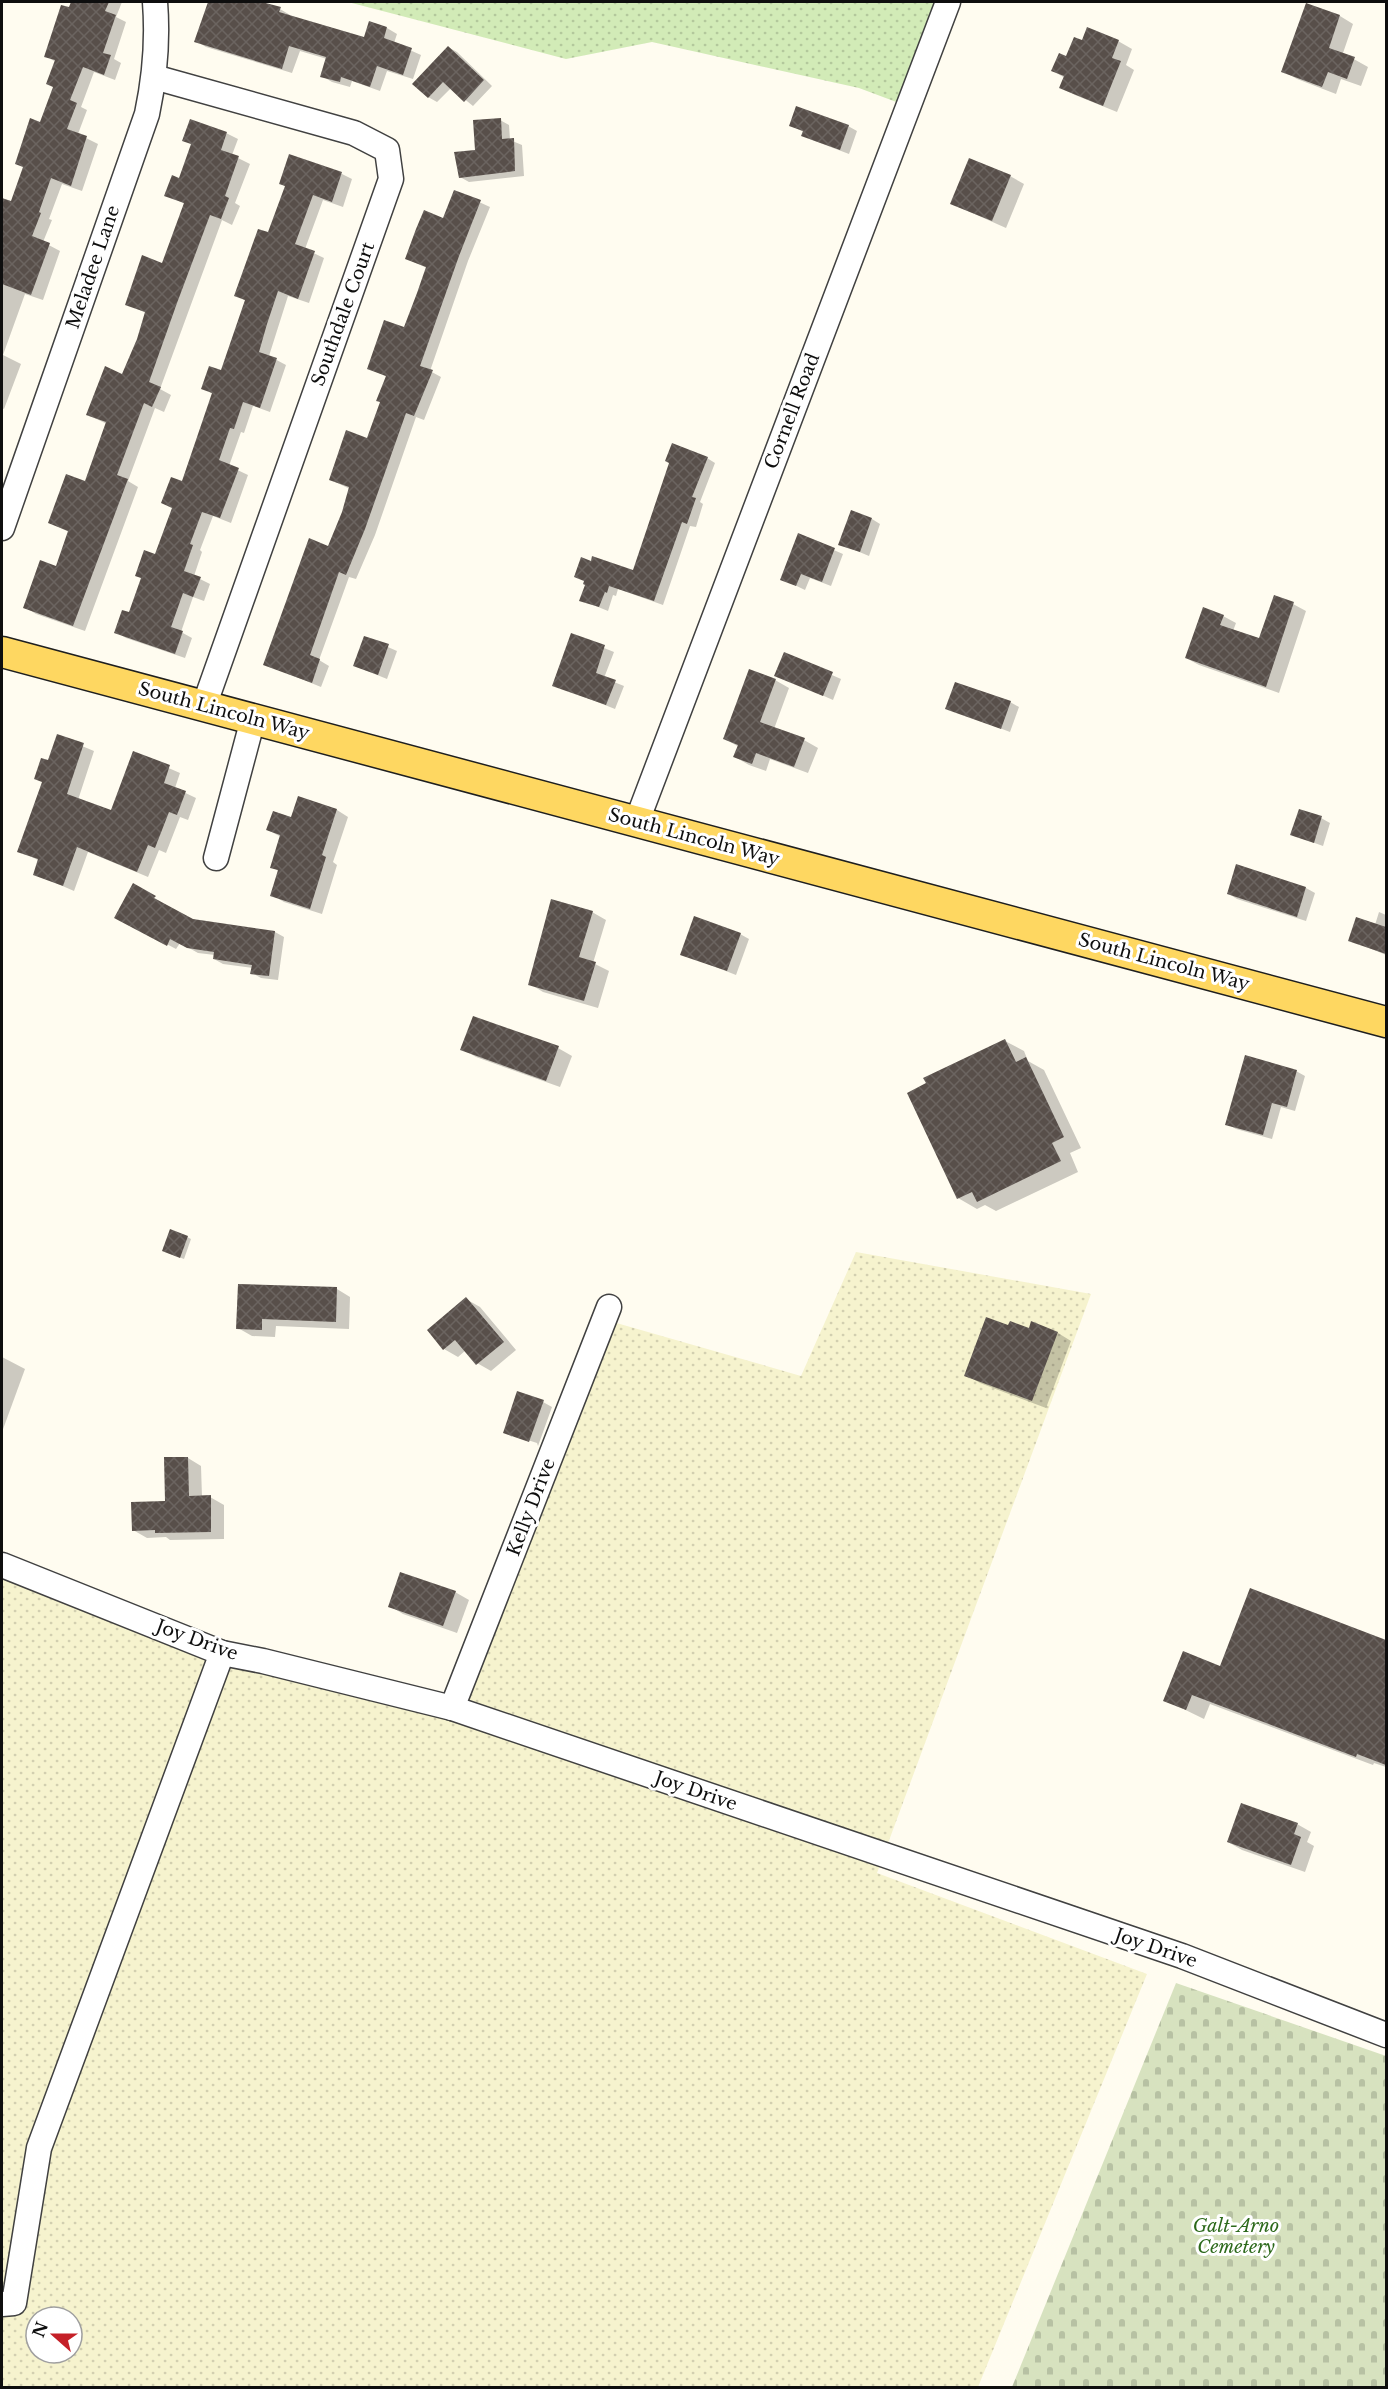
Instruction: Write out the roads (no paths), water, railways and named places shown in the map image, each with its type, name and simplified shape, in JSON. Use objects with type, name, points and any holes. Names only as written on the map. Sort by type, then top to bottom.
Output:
[{"type":"main road","name":"South Lincoln Way","points":[[2,652],[1386,1022]]},
{"type":"street","name":"Meladee Lane","points":[[2,528],[147,114],[154,77],[158,31],[155,2]]},
{"type":"street","name":"Cornell Road","points":[[637,821],[948,2]]},
{"type":"street","name":"Southdale Court","points":[[154,77],[354,133],[387,150],[391,179],[204,706]]},
{"type":"street","points":[[216,858],[253,719]]},
{"type":"street","name":"Kelly Drive","points":[[452,1708],[609,1307]]},
{"type":"street","name":"Joy Drive","points":[[2,1565],[222,1653],[452,1708],[1182,1956],[1386,2035]]},
{"type":"street","points":[[2,2304],[14,2303],[39,2148],[222,1653]]},
{"type":"park label","name":"Galt-Arno Cemetery","points":[[1236,2236]]}]
